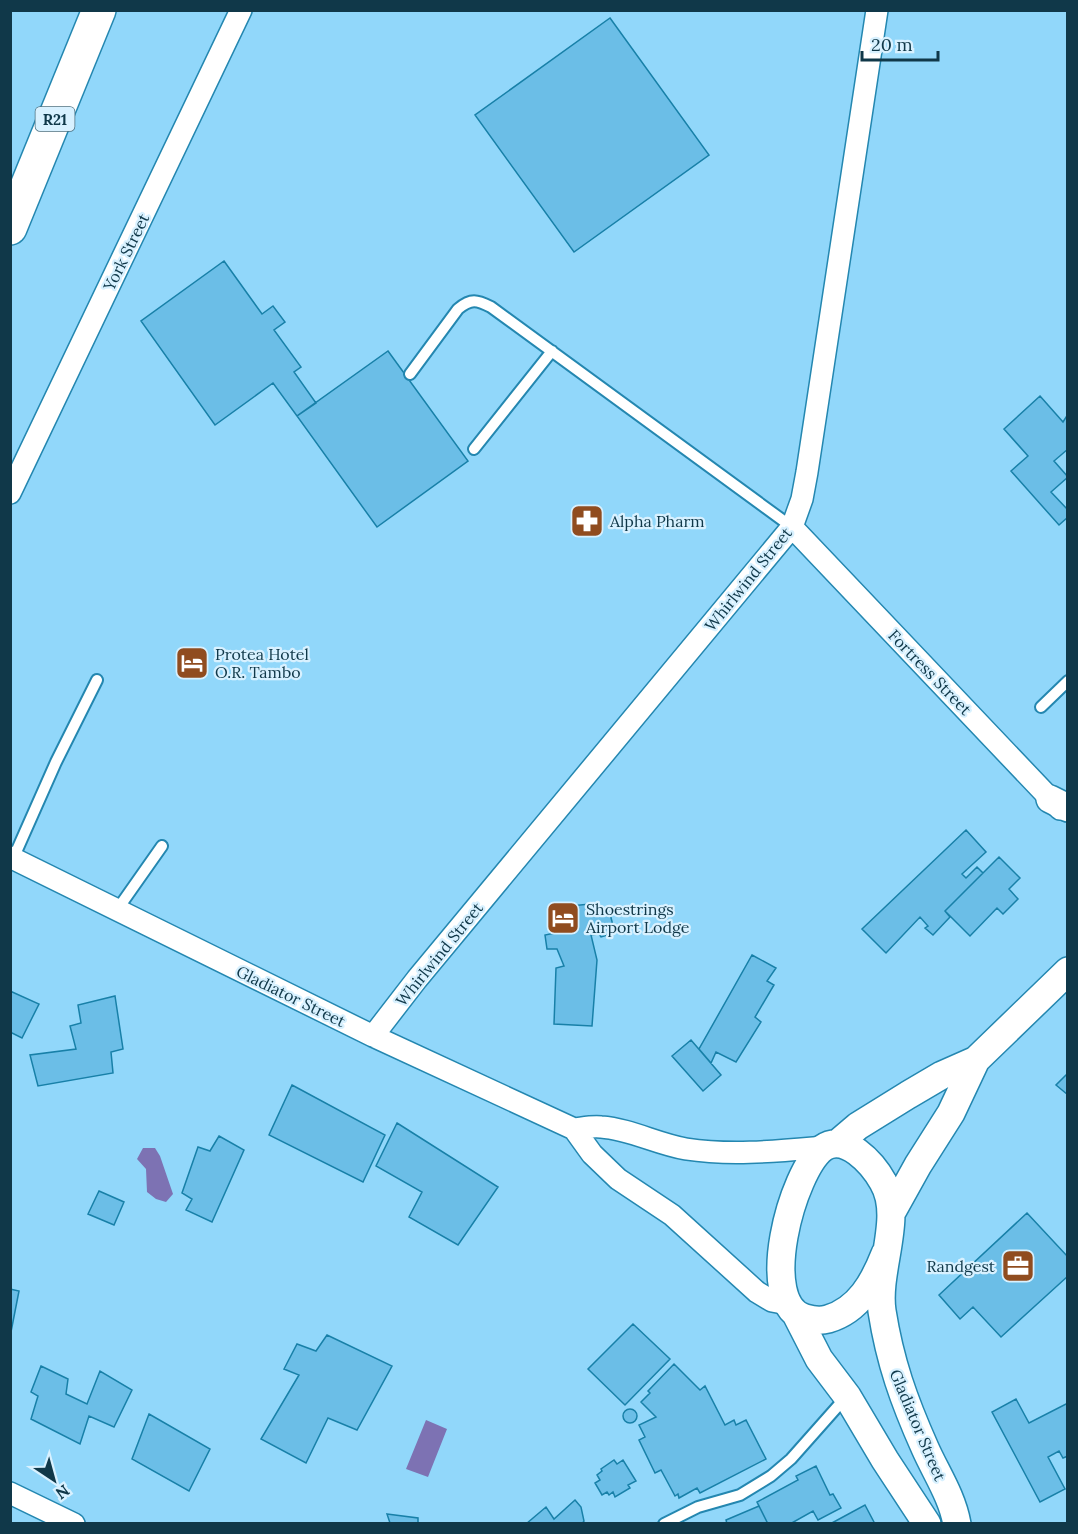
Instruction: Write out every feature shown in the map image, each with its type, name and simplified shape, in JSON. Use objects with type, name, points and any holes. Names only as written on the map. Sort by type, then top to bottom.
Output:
[{"type":"highway","name":"R21","points":[[10,228],[99,10]]},
{"type":"street","name":"York Street","points":[[10,493],[241,10]]},
{"type":"street","name":"Whirlwind Street","points":[[373,1036],[417,979],[792,527],[802,499],[807,472],[877,10]]},
{"type":"street","name":"Fortress Street","points":[[792,527],[1062,808]]},
{"type":"street","name":"Gladiator Street","points":[[12,858],[373,1036],[574,1130],[592,1154],[618,1179],[672,1215],[750,1287],[772,1301],[793,1310]]},
{"type":"street","points":[[927,1524],[847,1396],[819,1359],[783,1292],[782,1257],[791,1209],[810,1162],[858,1126],[916,1090],[976,1060],[1068,971]]},
{"type":"street","points":[[793,1310],[812,1320],[826,1320],[852,1306],[866,1293],[885,1254],[892,1210],[951,1113],[976,1060]]},
{"type":"street","points":[[574,1130],[599,1126],[621,1130],[684,1149],[722,1153],[831,1145],[851,1147],[883,1181],[892,1210]]},
{"type":"street","name":"Gladiator Street","points":[[885,1254],[882,1307],[896,1378],[926,1450],[942,1481],[957,1524]]},
{"type":"street","points":[[10,1493],[74,1524]]},
{"type":"lane","points":[[410,374],[458,309],[467,301],[476,300],[491,307],[792,527]]},
{"type":"lane","points":[[474,449],[552,351]]},
{"type":"lane","points":[[12,858],[97,680]]},
{"type":"lane","points":[[1041,707],[1068,681]]},
{"type":"lane","points":[[117,910],[162,846]]},
{"type":"lane","points":[[664,1524],[698,1507],[740,1495],[771,1476],[790,1459],[847,1396]]},
{"type":"shaded area","points":[[143,1148],[155,1148],[160,1156],[173,1194],[166,1202],[156,1199],[147,1192],[146,1169],[137,1159]]},
{"type":"shaded area","points":[[426,1420],[447,1429],[428,1477],[406,1469]]},
{"type":"building","points":[[610,18],[709,155],[574,252],[475,115]]},
{"type":"building","points":[[224,261],[262,314],[273,306],[285,322],[274,330],[301,367],[294,372],[316,403],[297,416],[273,383],[215,425],[141,321]]},
{"type":"building","points":[[388,351],[468,461],[377,527],[297,416]]},
{"type":"building","points":[[1040,396],[1063,422],[1068,414],[1068,449],[1054,461],[1068,477],[1051,492],[1068,510],[1068,517],[1059,525],[1011,471],[1028,456],[1004,429]]},
{"type":"building","points":[[966,830],[986,852],[962,874],[966,878],[977,867],[983,873],[945,911],[950,917],[933,935],[925,928],[928,926],[920,917],[886,953],[862,929]]},
{"type":"building","points":[[999,857],[1020,878],[1009,889],[1018,899],[1003,914],[997,908],[970,936],[945,911]]},
{"type":"building","points":[[590,904],[592,915],[609,910],[615,933],[601,937],[599,934],[591,935],[597,960],[592,1026],[554,1024],[556,968],[564,966],[557,949],[547,949],[545,935],[555,933],[550,908]]},
{"type":"building","points":[[752,955],[776,968],[767,981],[774,985],[755,1017],[761,1022],[736,1062],[716,1052],[711,1063],[699,1049]]},
{"type":"building","points":[[10,991],[39,1004],[22,1038],[10,1032]]},
{"type":"building","points":[[115,996],[123,1049],[111,1052],[113,1073],[38,1086],[30,1055],[76,1049],[70,1026],[81,1023],[78,1005]]},
{"type":"building","points":[[691,1040],[721,1075],[703,1091],[672,1056]]},
{"type":"building","points":[[1068,1073],[1068,1095],[1056,1085]]},
{"type":"building","points":[[292,1085],[385,1135],[363,1182],[269,1135]]},
{"type":"building","points":[[397,1123],[498,1187],[458,1245],[409,1217],[422,1192],[376,1166]]},
{"type":"building","points":[[219,1136],[244,1150],[212,1222],[186,1210],[192,1199],[182,1193],[198,1147],[210,1151]]},
{"type":"building","points":[[99,1191],[124,1202],[114,1225],[88,1214]]},
{"type":"building","name":"Randgest","points":[[1027,1213],[1068,1257],[1068,1276],[1001,1337],[973,1307],[960,1319],[939,1295]]},
{"type":"building","points":[[10,1289],[19,1291],[10,1337]]},
{"type":"building","points":[[633,1324],[670,1359],[625,1405],[588,1369]]},
{"type":"building","points":[[327,1335],[392,1366],[357,1430],[328,1418],[306,1463],[261,1439],[299,1375],[284,1369],[297,1344],[316,1351]]},
{"type":"building","points":[[674,1364],[700,1390],[705,1386],[725,1425],[734,1420],[736,1425],[746,1420],[766,1459],[700,1493],[697,1488],[679,1498],[678,1494],[675,1496],[661,1470],[655,1473],[639,1440],[645,1437],[639,1425],[656,1417],[641,1402],[650,1393],[648,1391]]},
{"type":"building","points":[[41,1366],[68,1379],[66,1394],[87,1404],[100,1371],[132,1390],[114,1427],[89,1416],[80,1444],[31,1419],[38,1396],[31,1392]]},
{"type":"building","points":[[1016,1399],[1029,1423],[1068,1403],[1068,1456],[1063,1458],[1059,1451],[1048,1457],[1065,1489],[1040,1502],[992,1412]]},
{"type":"building","points":[[627,1409],[633,1409],[637,1416],[633,1423],[627,1423],[623,1419],[623,1413]]},
{"type":"building","points":[[149,1414],[210,1449],[189,1491],[132,1459]]},
{"type":"building","points":[[614,1460],[617,1464],[623,1460],[636,1481],[628,1485],[630,1488],[615,1497],[613,1492],[609,1495],[607,1492],[602,1495],[595,1483],[600,1480],[597,1475],[602,1471],[601,1469]]},
{"type":"building","points":[[816,1466],[830,1495],[833,1494],[841,1508],[818,1520],[813,1511],[790,1524],[768,1524],[757,1502],[798,1480],[796,1476]]},
{"type":"building","points":[[575,1500],[581,1507],[584,1521],[582,1524],[526,1524],[546,1507],[554,1519]]},
{"type":"building","points":[[865,1505],[875,1524],[830,1524]]},
{"type":"building","points":[[759,1506],[768,1524],[727,1524],[726,1520]]},
{"type":"building","points":[[387,1514],[418,1518],[418,1524],[373,1524],[390,1523]]},
{"type":"place","name":"Alpha Pharm","points":[[587,521]]},
{"type":"place","name":"Protea Hotel O.R. Tambo","points":[[192,663]]},
{"type":"place","name":"Shoestrings Airport Lodge","points":[[563,918]]},
{"type":"place","name":"Randgest","points":[[1018,1266]]}]
